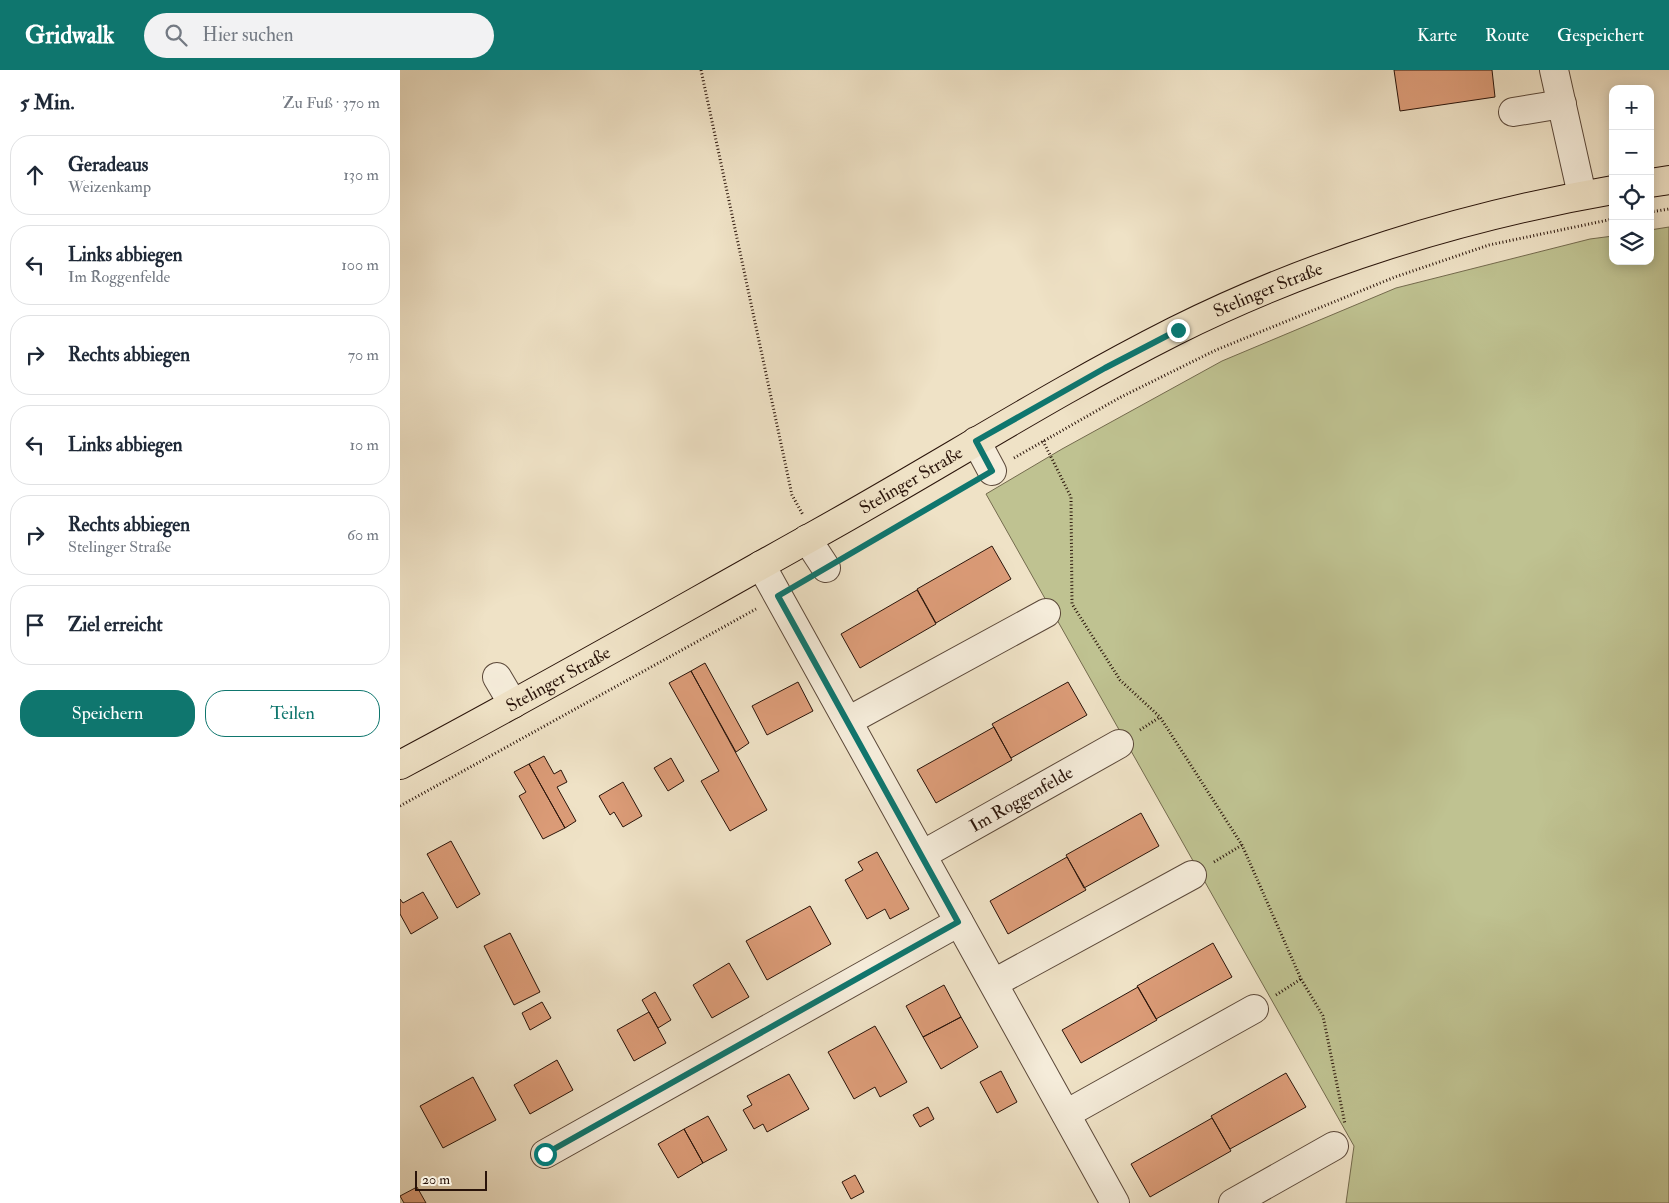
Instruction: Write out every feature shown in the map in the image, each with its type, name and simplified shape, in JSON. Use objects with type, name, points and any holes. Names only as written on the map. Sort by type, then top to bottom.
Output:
[{"type":"main road","points":[[1654,182],[1669,180]]},
{"type":"main road","name":"Stelinger Straße","points":[[400,765],[811,537],[1105,368],[1178,330],[1291,280],[1350,258],[1493,215],[1609,191]]},
{"type":"street","points":[[1554,70],[1582,195]]},
{"type":"street","points":[[1513,112],[1562,104]]},
{"type":"street","points":[[976,441],[992,471]]},
{"type":"street","points":[[811,537],[826,568]]},
{"type":"street","points":[[761,565],[1115,1203]]},
{"type":"street","points":[[848,721],[1046,613]]},
{"type":"street","points":[[497,678],[513,704]]},
{"type":"street","name":"Im Roggenfelde","points":[[922,855],[1119,744]]},
{"type":"street","points":[[994,983],[1192,875]]},
{"type":"street","points":[[545,1154],[958,922]]},
{"type":"street","points":[[1066,1114],[1254,1009]]},
{"type":"street","points":[[1232,1203],[1334,1146]]},
{"type":"path","points":[[701,70],[792,495],[811,537]]},
{"type":"path","points":[[1654,211],[1669,209]]},
{"type":"path","points":[[826,568],[1119,398],[1216,350],[1395,276],[1490,246],[1609,220]]},
{"type":"path","points":[[1043,441],[1071,498],[1072,604],[1120,680],[1160,717],[1242,845],[1301,979],[1323,1016],[1348,1138],[1334,1146]]},
{"type":"path","points":[[400,806],[778,596]]},
{"type":"path","points":[[1192,875],[1242,845]]},
{"type":"path","points":[[1254,1009],[1301,979]]},
{"type":"green space","points":[[1669,227],[1669,1203],[1346,1203],[1354,1146],[986,494],[1062,449],[1222,361],[1396,288],[1590,239],[1609,237],[1609,265],[1654,265],[1654,229]]},
{"type":"building","points":[[1394,70],[1492,70],[1495,97],[1400,111]]},
{"type":"building","points":[[992,546],[1011,579],[936,623],[917,589]]},
{"type":"building","points":[[917,590],[936,624],[860,668],[841,634]]},
{"type":"building","points":[[705,663],[749,743],[736,752],[691,671]]},
{"type":"building","points":[[691,671],[767,810],[730,831],[701,781],[719,771],[669,683]]},
{"type":"building","points":[[798,682],[813,711],[767,735],[752,706]]},
{"type":"building","points":[[1068,682],[1087,715],[1011,758],[992,724]]},
{"type":"building","points":[[994,727],[1012,760],[936,803],[917,770]]},
{"type":"building","points":[[544,756],[554,774],[561,770],[567,782],[557,787],[576,821],[565,828],[529,764]]},
{"type":"building","points":[[671,758],[684,781],[668,791],[654,768]]},
{"type":"building","points":[[529,764],[565,828],[543,839],[519,796],[526,792],[514,772]]},
{"type":"building","points":[[623,782],[642,816],[623,827],[614,812],[610,815],[599,796]]},
{"type":"building","points":[[1141,813],[1159,846],[1084,888],[1066,855]]},
{"type":"building","points":[[451,841],[480,894],[457,908],[427,854]]},
{"type":"building","points":[[877,852],[909,909],[890,919],[885,909],[867,919],[845,880],[863,870],[858,862]]},
{"type":"building","points":[[1067,857],[1086,890],[1008,934],[990,901]]},
{"type":"building","points":[[423,892],[438,918],[411,934],[400,914],[400,899],[403,903]]},
{"type":"building","points":[[810,906],[831,944],[767,980],[746,941]]},
{"type":"building","points":[[510,933],[540,992],[514,1005],[484,946]]},
{"type":"building","points":[[1213,943],[1232,977],[1156,1019],[1137,986]]},
{"type":"building","points":[[729,963],[749,997],[712,1018],[693,985]]},
{"type":"building","points":[[944,985],[961,1017],[923,1037],[906,1006]]},
{"type":"building","points":[[1138,987],[1157,1020],[1081,1063],[1062,1030]]},
{"type":"building","points":[[655,992],[671,1020],[658,1028],[642,1000]]},
{"type":"building","points":[[542,1002],[551,1018],[530,1030],[522,1013]]},
{"type":"building","points":[[649,1012],[666,1043],[634,1061],[617,1030]]},
{"type":"building","points":[[961,1017],[978,1047],[941,1069],[923,1037]]},
{"type":"building","points":[[875,1026],[907,1082],[880,1097],[875,1087],[854,1099],[828,1052]]},
{"type":"building","points":[[557,1060],[573,1090],[530,1114],[514,1085]]},
{"type":"building","points":[[1001,1071],[1017,1102],[997,1113],[980,1082]]},
{"type":"building","points":[[1286,1073],[1306,1107],[1230,1149],[1211,1116]]},
{"type":"building","points":[[789,1074],[809,1109],[767,1132],[763,1124],[754,1129],[743,1110],[752,1105],[747,1096]]},
{"type":"building","points":[[473,1077],[496,1120],[443,1148],[420,1106]]},
{"type":"building","points":[[928,1107],[934,1119],[920,1127],[913,1115]]},
{"type":"building","points":[[708,1116],[727,1150],[703,1163],[684,1129]]},
{"type":"building","points":[[1212,1118],[1231,1151],[1150,1197],[1131,1164]]},
{"type":"building","points":[[684,1129],[703,1163],[678,1178],[658,1144]]},
{"type":"building","points":[[855,1175],[864,1192],[851,1199],[842,1182]]},
{"type":"building","points":[[417,1187],[426,1203],[404,1203],[400,1196]]},
{"type":"route","points":[[545,1154],[958,922],[778,596],[992,471],[976,441],[1105,368],[1178,330]]}]
